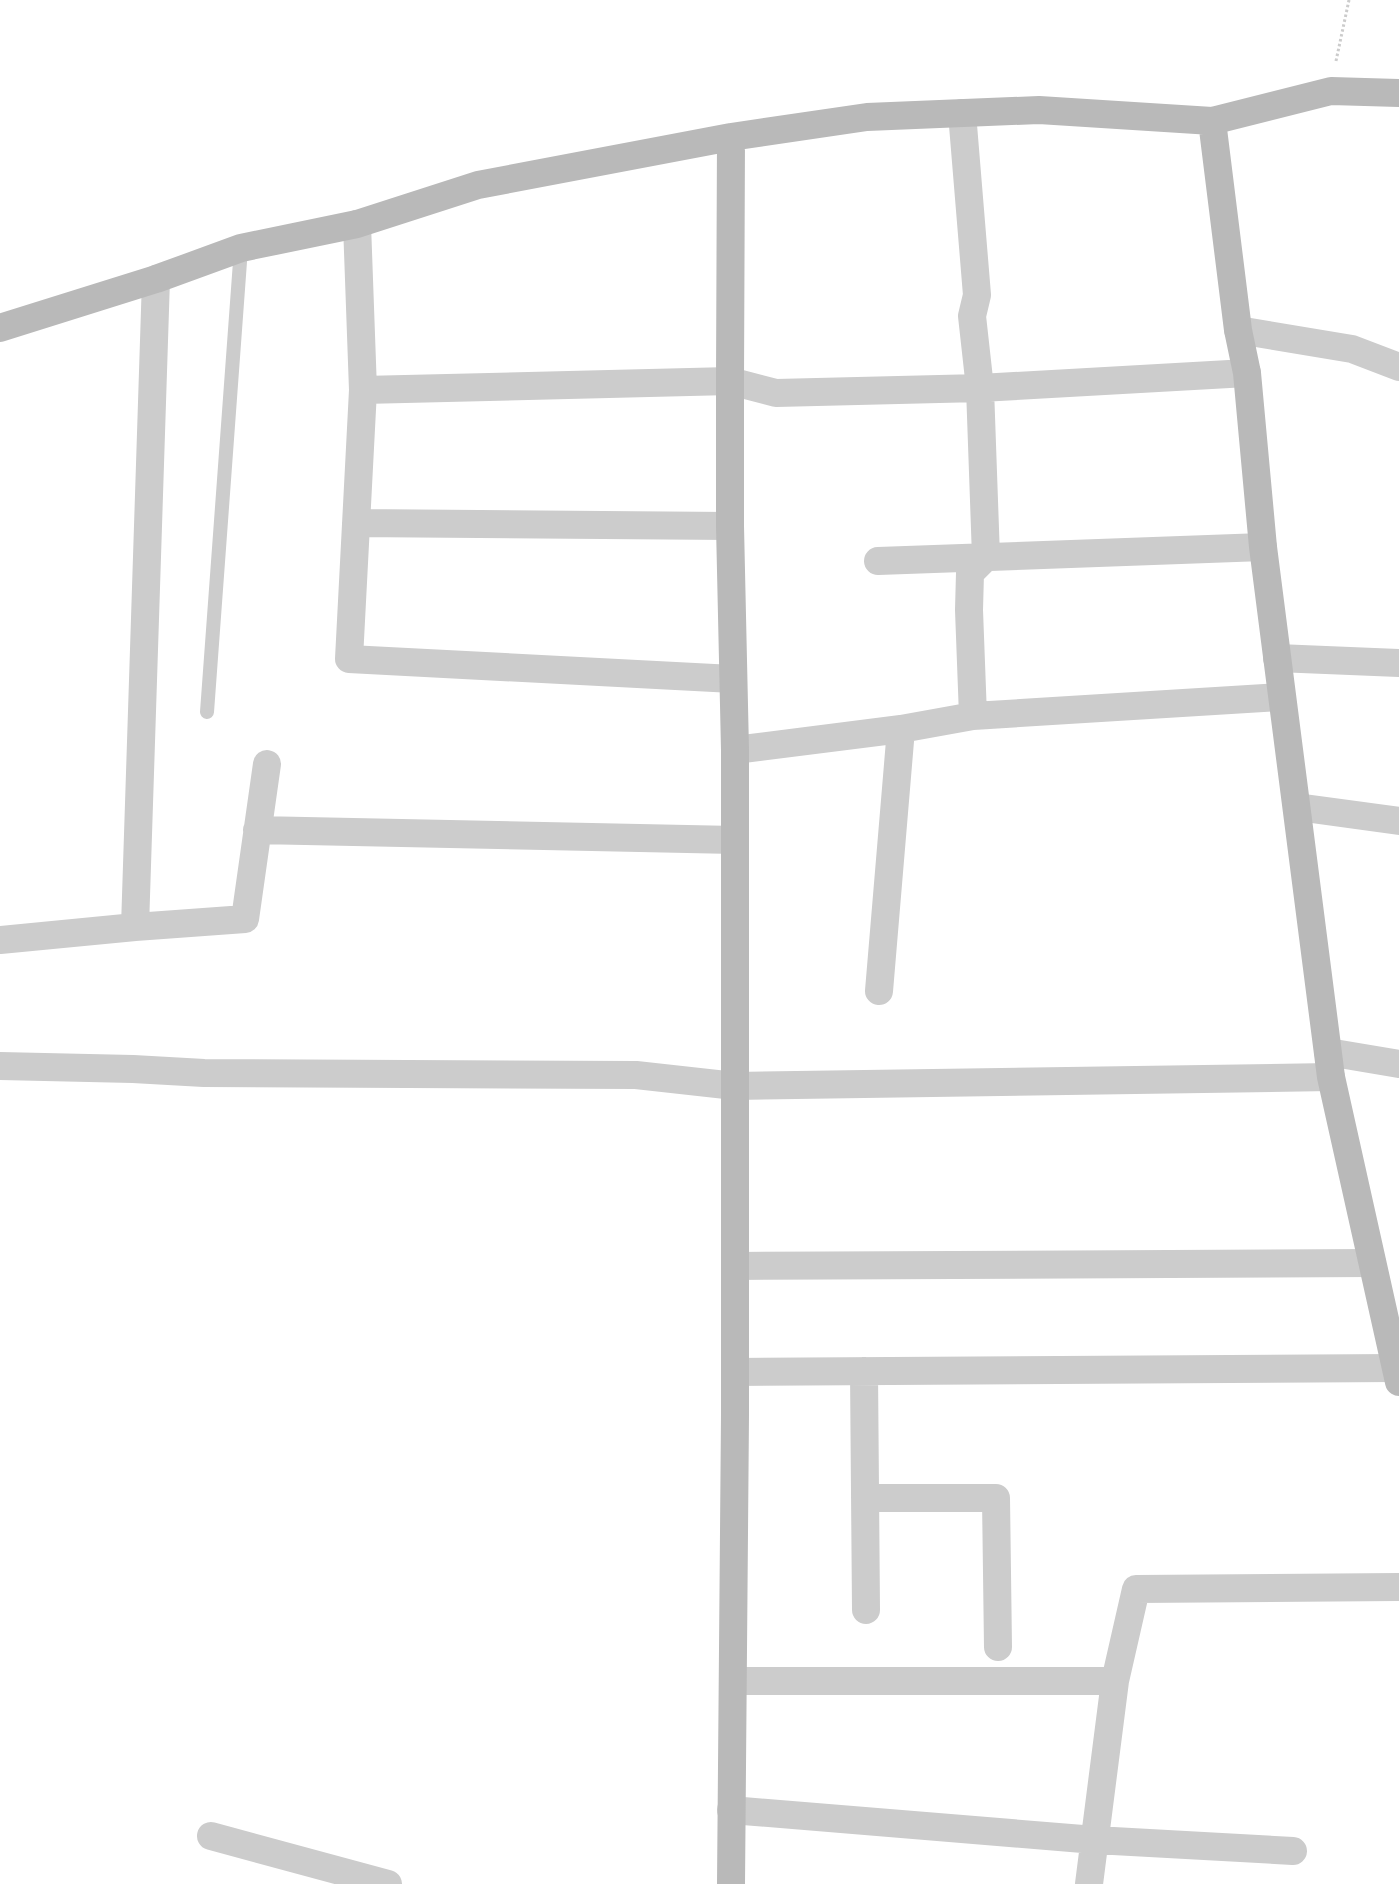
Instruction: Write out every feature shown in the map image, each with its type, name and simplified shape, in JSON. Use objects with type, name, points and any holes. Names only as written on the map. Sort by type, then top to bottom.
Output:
[{"type":"street","points":[[0,328],[156,278],[241,248],[357,224],[478,184],[731,138],[867,117],[1038,110],[1212,121],[1330,91],[1399,93]]},
{"type":"street","points":[[962,113],[977,295],[972,316],[980,388],[986,557],[970,573],[969,610],[973,716]]},
{"type":"street","points":[[735,1372],[864,1371],[1397,1375],[1330,1065],[1263,547],[1247,373],[1238,330],[1212,121]]},
{"type":"street","points":[[731,138],[730,526],[735,750],[735,1372],[731,1884]]},
{"type":"street","points":[[357,224],[363,390],[350,659],[733,679]]},
{"type":"street","points":[[136,927],[156,278]]},
{"type":"street","points":[[1238,330],[1352,349],[1399,367]]},
{"type":"street","points":[[363,390],[730,381],[776,393],[980,388],[1247,373]]},
{"type":"street","points":[[356,523],[730,526]]},
{"type":"street","points":[[878,561],[1263,547]]},
{"type":"street","points":[[1277,658],[1399,662]]},
{"type":"street","points":[[735,750],[901,729],[973,716],[1281,697]]},
{"type":"street","points":[[879,992],[901,729]]},
{"type":"street","points":[[0,940],[245,919],[266,764]]},
{"type":"street","points":[[1298,807],[1399,821]]},
{"type":"street","points":[[257,830],[735,840]]},
{"type":"street","points":[[0,1066],[133,1069],[204,1073],[636,1075],[735,1086],[1399,1064]]},
{"type":"street","points":[[735,1266],[1372,1264]]},
{"type":"street","points":[[864,1371],[866,1610]]},
{"type":"street","points":[[865,1498],[996,1498],[998,1648]]},
{"type":"street","points":[[1089,1884],[1114,1680],[1136,1588],[1399,1587]]},
{"type":"street","points":[[733,1681],[1114,1680]]},
{"type":"street","points":[[732,1810],[1094,1840],[1293,1851]]},
{"type":"street","points":[[210,1836],[388,1884]]},
{"type":"lane","points":[[207,712],[241,248]]},
{"type":"path","points":[[1330,91],[1349,0]]}]
